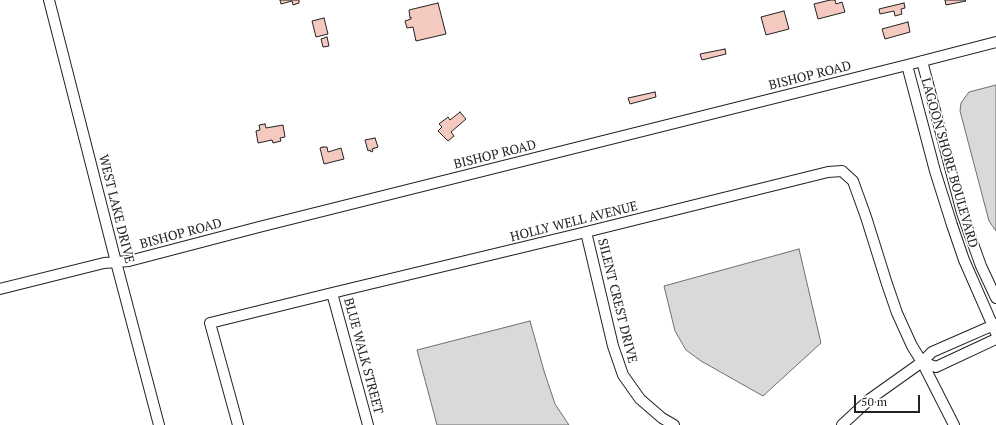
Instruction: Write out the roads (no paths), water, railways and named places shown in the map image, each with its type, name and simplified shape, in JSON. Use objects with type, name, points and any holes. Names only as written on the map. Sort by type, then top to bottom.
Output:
[{"type":"street","name":"WEST LAKE DRIVE","points":[[49,0],[159,425]]},
{"type":"street","name":"BISHOP ROAD","points":[[0,289],[104,263],[129,261],[259,227],[907,66],[996,42]]},
{"type":"street","name":"LAGOON SHORE BOULEVARD","points":[[922,61],[962,212],[981,266],[996,298]]},
{"type":"street","name":"LAGOON SHORE BOULEVARD","points":[[907,66],[935,171],[952,225],[964,260],[995,328]]},
{"type":"street","name":"HOLLY WELL AVENUE","points":[[238,425],[210,323],[828,172],[842,171],[853,181],[897,312],[912,346],[922,362]]},
{"type":"street","name":"SILENT CREST DRIVE","points":[[586,232],[614,346],[623,375],[640,399],[662,418],[674,425]]},
{"type":"street","name":"BLUE WALK STREET","points":[[332,293],[368,425]]},
{"type":"street","points":[[842,425],[870,399],[922,362],[932,352],[995,328]]},
{"type":"street","points":[[922,362],[936,367],[996,339]]},
{"type":"street","points":[[922,362],[954,425]]}]
